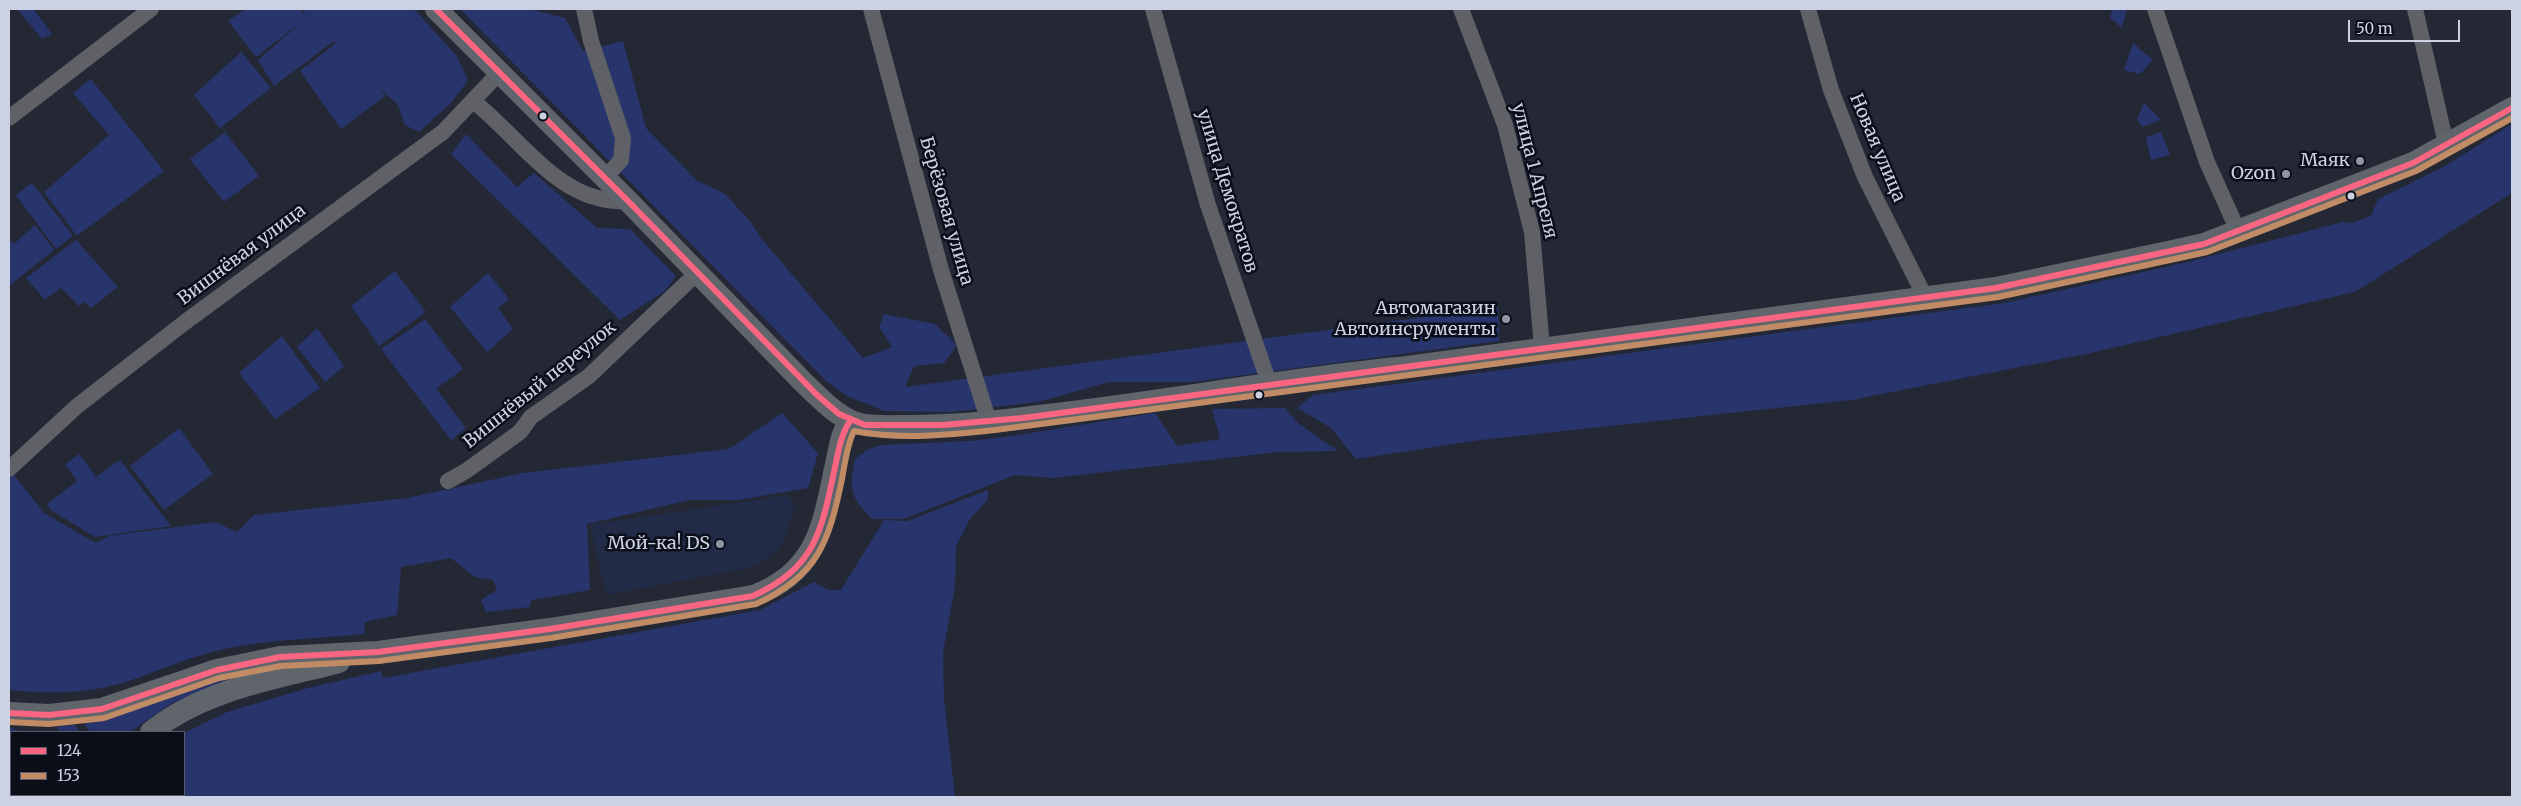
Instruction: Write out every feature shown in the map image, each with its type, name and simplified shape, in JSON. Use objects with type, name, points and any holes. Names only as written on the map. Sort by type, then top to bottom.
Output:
[{"type":"street","points":[[9,118],[151,9]]},
{"type":"street","points":[[436,9],[629,202],[696,274],[804,382],[850,421],[865,425],[886,426],[989,422],[1112,408],[1269,383],[1996,288],[2079,272],[2204,244],[2412,163],[2512,108]]},
{"type":"street","points":[[584,9],[591,41],[623,138],[621,160],[605,178]]},
{"type":"street","name":"Берёзовая улица","points":[[871,9],[940,270],[989,422]]},
{"type":"street","name":"улица Демократов","points":[[1153,9],[1208,205],[1269,383]]},
{"type":"street","name":"улица 1 Апреля","points":[[1462,9],[1505,125],[1532,232],[1542,348]]},
{"type":"street","name":"Новая улица","points":[[1808,9],[1831,90],[1864,177],[1925,297]]},
{"type":"street","points":[[2155,9],[2207,162],[2238,231]]},
{"type":"street","points":[[2415,9],[2446,144]]},
{"type":"street","name":"Вишнёвая улица","points":[[9,469],[76,407],[184,323],[269,262],[324,218],[444,132],[499,73]]},
{"type":"street","points":[[472,101],[488,112],[554,175],[576,190],[597,198],[629,202]]},
{"type":"street","name":"Вишнёвый переулок","points":[[448,481],[466,471],[520,432],[531,418],[589,376],[696,274]]},
{"type":"street","points":[[9,714],[77,714],[113,706],[183,680],[254,662],[314,654],[378,652],[662,612],[733,600],[768,590],[794,573],[804,562],[811,550],[827,507],[841,439],[850,421]]},
{"type":"street","points":[[153,731],[190,707],[220,694],[378,652]]},
{"type":"street","points":[[9,714],[41,731]]},
{"type":"shaded area","points":[[17,9],[33,9],[52,34],[42,39]]},
{"type":"shaded area","points":[[245,9],[300,9],[307,18],[302,9],[414,9],[456,55],[468,80],[452,102],[419,132],[405,125],[398,105],[379,88],[385,96],[341,129],[300,71],[336,43],[334,41],[274,86],[258,60],[304,20],[256,57],[228,21]]},
{"type":"shaded area","points":[[460,9],[529,9],[565,18],[583,51],[623,41],[646,128],[696,180],[725,194],[750,221],[760,237],[863,358],[892,347],[879,327],[884,314],[935,324],[957,345],[944,363],[914,366],[905,387],[1498,307],[1499,341],[1192,382],[1109,382],[1038,402],[950,412],[884,411],[847,396],[826,381]]},
{"type":"shaded area","points":[[2112,9],[2127,9],[2122,28],[2110,18]]},
{"type":"shaded area","points":[[2133,43],[2153,60],[2140,74],[2124,70]]},
{"type":"shaded area","points":[[241,52],[271,88],[220,128],[194,95]]},
{"type":"shaded area","points":[[91,79],[164,171],[77,236],[44,192],[109,135],[73,93]]},
{"type":"shaded area","points":[[2144,103],[2161,120],[2142,127],[2137,119]]},
{"type":"shaded area","points":[[2512,124],[2512,193],[2355,292],[2086,354],[1851,400],[1480,440],[1356,459],[1331,428],[1297,408],[1313,395],[2004,303],[2188,262],[2343,222],[2352,223],[2371,216],[2378,199],[2445,166]]},
{"type":"shaded area","points":[[225,132],[259,176],[224,202],[190,159]]},
{"type":"shaded area","points":[[2161,132],[2170,155],[2151,160],[2146,137]]},
{"type":"shaded area","points":[[466,134],[517,187],[534,173],[597,228],[630,229],[676,276],[665,291],[620,320],[451,154]]},
{"type":"shaded area","points":[[32,183],[73,236],[56,249],[16,195]]},
{"type":"shaded area","points":[[35,225],[54,250],[9,286],[9,239],[14,244]]},
{"type":"shaded area","points":[[76,240],[118,287],[91,308],[85,302],[79,306],[61,288],[45,300],[26,278]]},
{"type":"shaded area","points":[[395,271],[426,312],[379,346],[351,306]]},
{"type":"shaded area","points":[[488,273],[509,299],[498,308],[513,329],[487,352],[450,307]]},
{"type":"shaded area","points":[[425,319],[463,369],[436,389],[466,428],[451,440],[381,349]]},
{"type":"shaded area","points":[[317,328],[344,366],[325,382],[297,347]]},
{"type":"shaded area","points":[[282,336],[320,388],[275,419],[239,373]]},
{"type":"shaded area","points":[[1285,408],[1298,423],[1338,451],[1278,452],[1053,478],[1015,475],[904,519],[872,519],[859,505],[853,492],[852,478],[855,459],[867,450],[881,445],[970,441],[1155,413],[1177,446],[1220,439],[1212,409]]},
{"type":"shaded area","points":[[782,413],[818,453],[808,488],[738,500],[689,500],[587,524],[590,590],[531,600],[530,607],[486,612],[481,600],[497,590],[493,580],[475,577],[451,558],[401,567],[397,615],[365,622],[364,634],[234,647],[194,657],[129,681],[85,691],[40,692],[9,690],[9,476],[13,474],[44,513],[96,543],[109,536],[215,522],[237,532],[254,515],[407,498],[523,473],[729,449]]},
{"type":"shaded area","points":[[179,428],[213,474],[164,510],[130,466]]},
{"type":"shaded area","points":[[79,454],[96,477],[120,460],[171,526],[95,537],[51,510],[47,504],[77,481],[65,465]]},
{"type":"shaded area","points":[[988,490],[988,500],[970,519],[956,546],[955,585],[943,653],[944,699],[955,797],[122,797],[185,796],[185,733],[227,712],[308,688],[381,671],[383,678],[760,610],[814,582],[828,590],[841,590],[884,520],[907,521]]},
{"type":"shaded area","points":[[787,495],[795,503],[787,534],[779,550],[759,563],[744,569],[606,595],[590,525]]},
{"type":"shaded area","points":[[229,676],[233,679],[172,703],[131,731],[89,731],[84,723],[105,719]]},
{"type":"shaded area","points":[[74,724],[78,731],[60,731],[56,727]]},
{"type":"shaded area","points":[[9,727],[20,731],[10,731],[10,796],[71,797],[9,797]]},
{"type":"transit line","name":"124","points":[[436,9],[629,202],[817,395],[839,414],[865,425],[943,425],[1023,418],[1996,288],[2204,244],[2413,163],[2512,108]]},
{"type":"transit line","name":"153","points":[[9,722],[49,724],[104,718],[219,678],[281,666],[379,661],[551,638],[756,604],[794,582],[817,555],[832,521],[848,448],[854,431],[907,436],[995,430],[1998,297],[2207,252],[2416,171],[2512,118]]},
{"type":"transit line","name":"124","points":[[9,713],[49,715],[102,709],[217,670],[280,657],[378,652],[550,629],[753,596],[790,574],[811,547],[819,531],[838,452],[850,421]]},
{"type":"place","name":"Маяк","points":[[2360,161]]},
{"type":"place","name":"Ozon","points":[[2286,174]]},
{"type":"place","name":"Автомагазин Автоинсрументы","points":[[1506,319]]},
{"type":"place","name":"Мой-ка! DS","points":[[720,544]]}]
